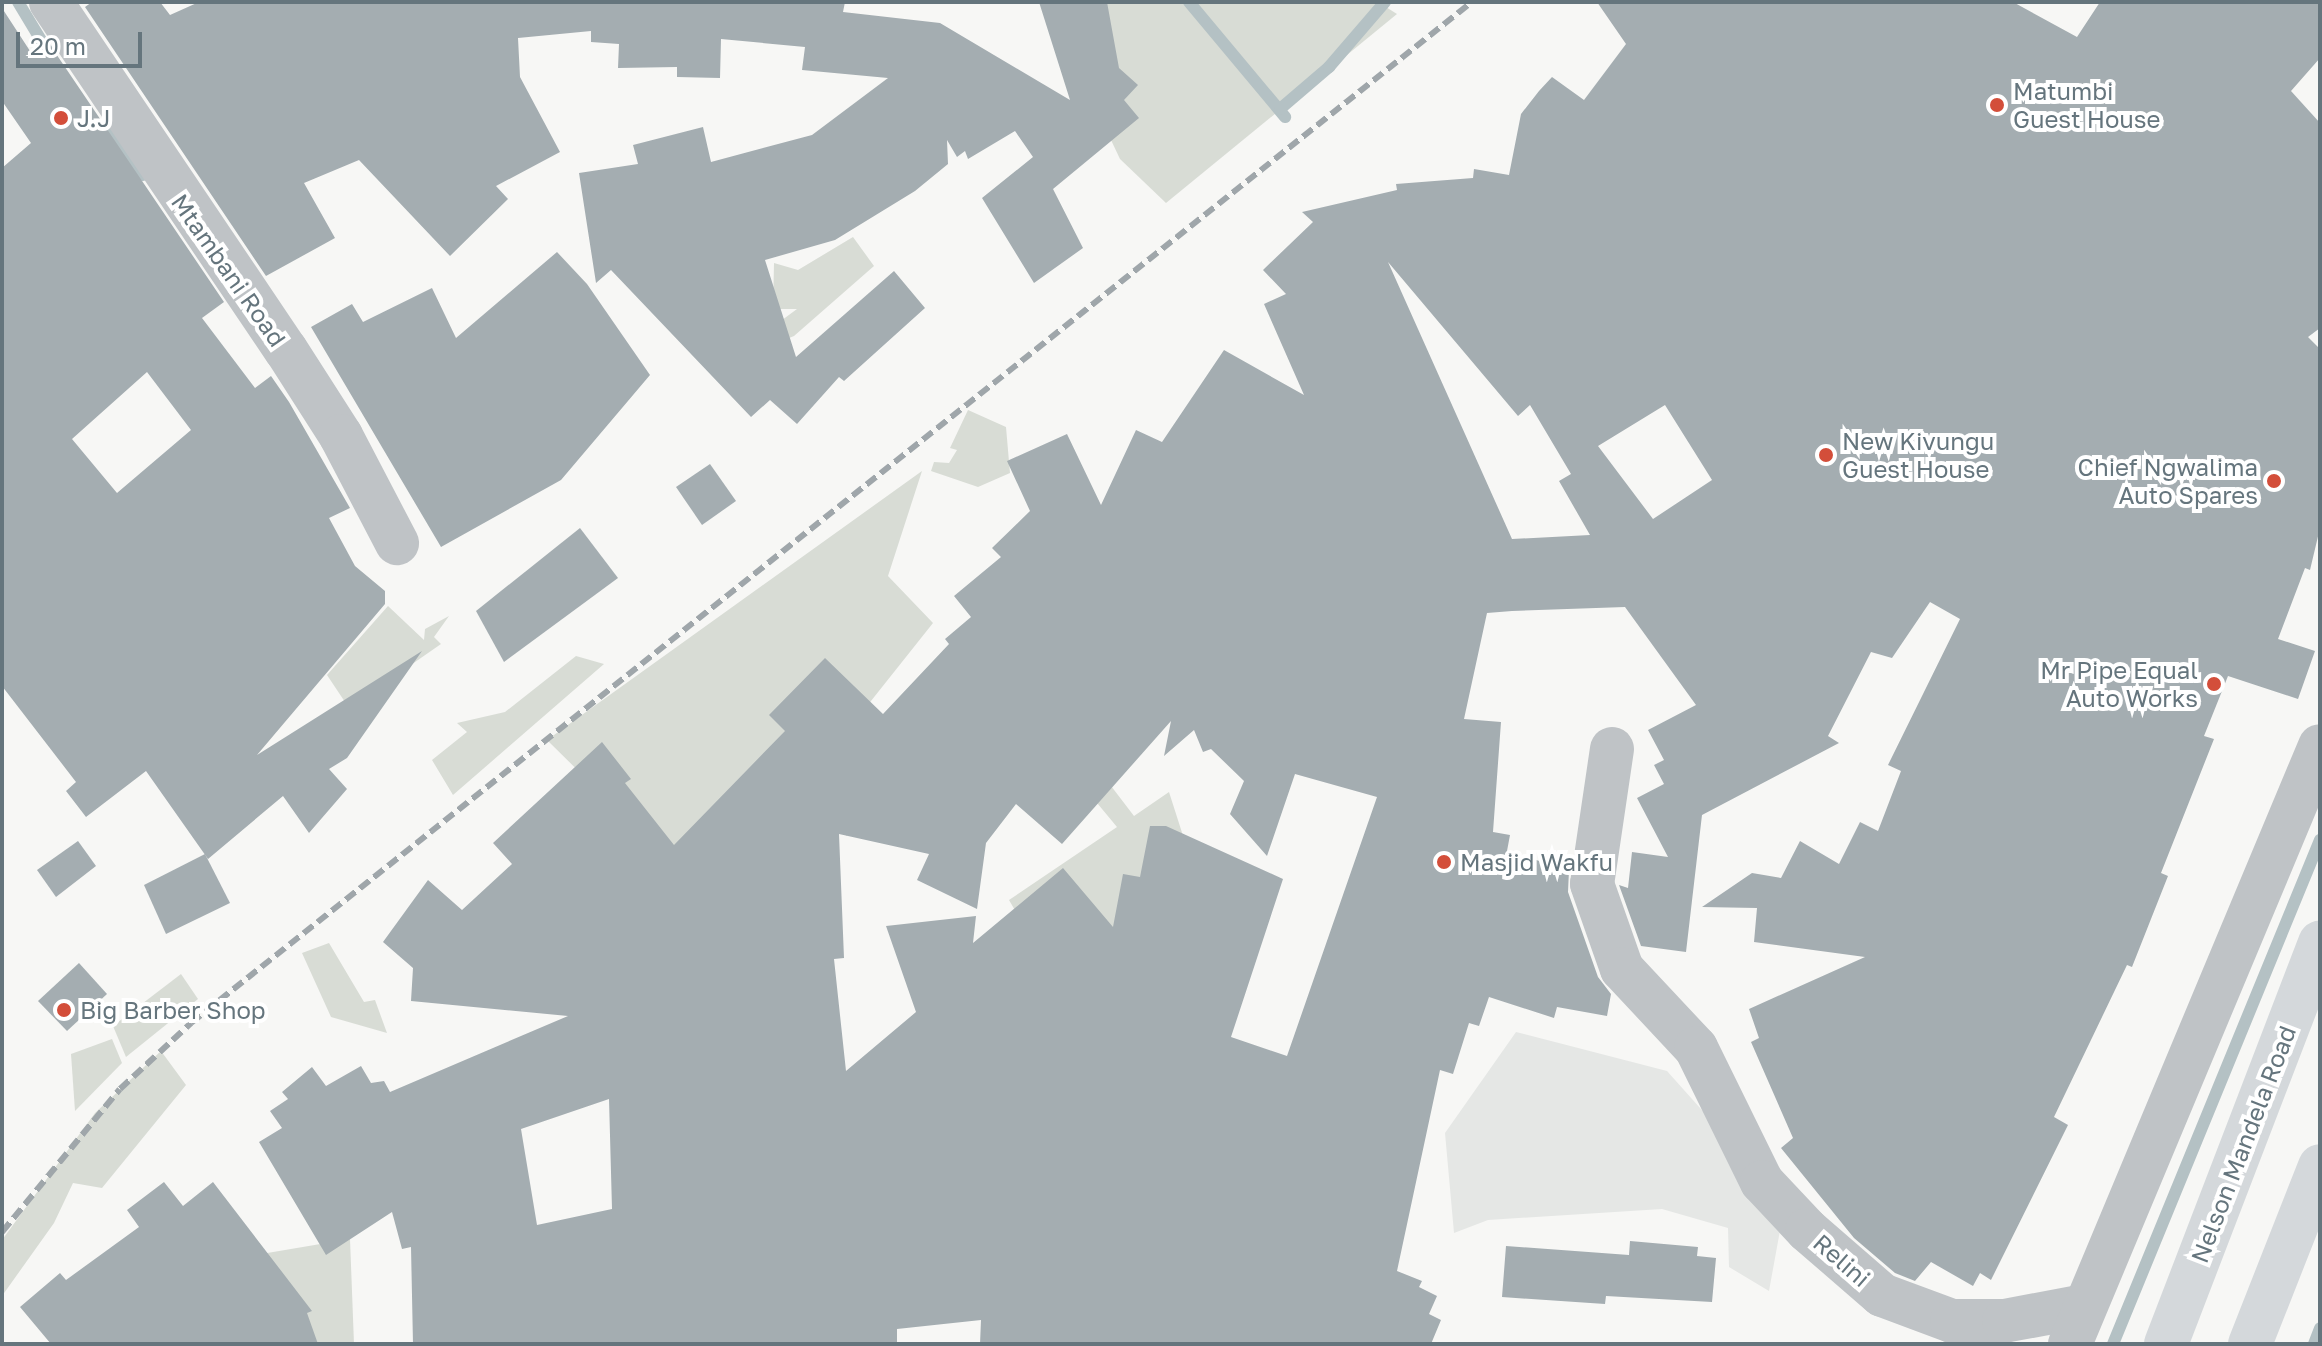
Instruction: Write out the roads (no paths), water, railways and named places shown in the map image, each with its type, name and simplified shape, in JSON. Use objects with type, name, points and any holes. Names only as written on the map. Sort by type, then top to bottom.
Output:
[{"type":"main road","name":"Nelson Mandela Road","points":[[2166,1344],[2320,943]]},
{"type":"main road","points":[[2250,1344],[2320,1166]]},
{"type":"street","name":"Mtambani Road","points":[[51,2],[317,399],[397,543]]},
{"type":"street","points":[[2077,1325],[2120,1245],[2320,746]]},
{"type":"street","name":"Relini","points":[[1612,749],[1592,884],[1622,969],[1696,1048],[1762,1182],[1807,1230],[1882,1295],[1952,1321],[2077,1325]]},
{"type":"waterway","points":[[18,2],[50,55]]},
{"type":"waterway","points":[[1189,2],[1285,117]]},
{"type":"waterway","points":[[1280,109],[1329,67],[1385,2]]},
{"type":"waterway","points":[[104,128],[143,175]]},
{"type":"waterway","points":[[2113,1344],[2320,840]]},
{"type":"waterway","points":[[2314,1344],[2320,1328]]},
{"type":"railway","points":[[2,1232],[120,1089],[191,1023],[1472,2]]},
{"type":"place","name":"Matumbi Guest House","points":[[1997,105]]},
{"type":"place","name":"J.J","points":[[61,118]]},
{"type":"place","name":"New Kivungu Guest House","points":[[1826,455]]},
{"type":"place","name":"Chief Ngwalima Auto Spares","points":[[2274,481]]},
{"type":"place","name":"Mr Pipe Equal Auto Works","points":[[2214,684]]},
{"type":"place","name":"Masjid Wakfu","points":[[1444,862]]},
{"type":"place","name":"Big Barber Shop","points":[[64,1010]]}]
